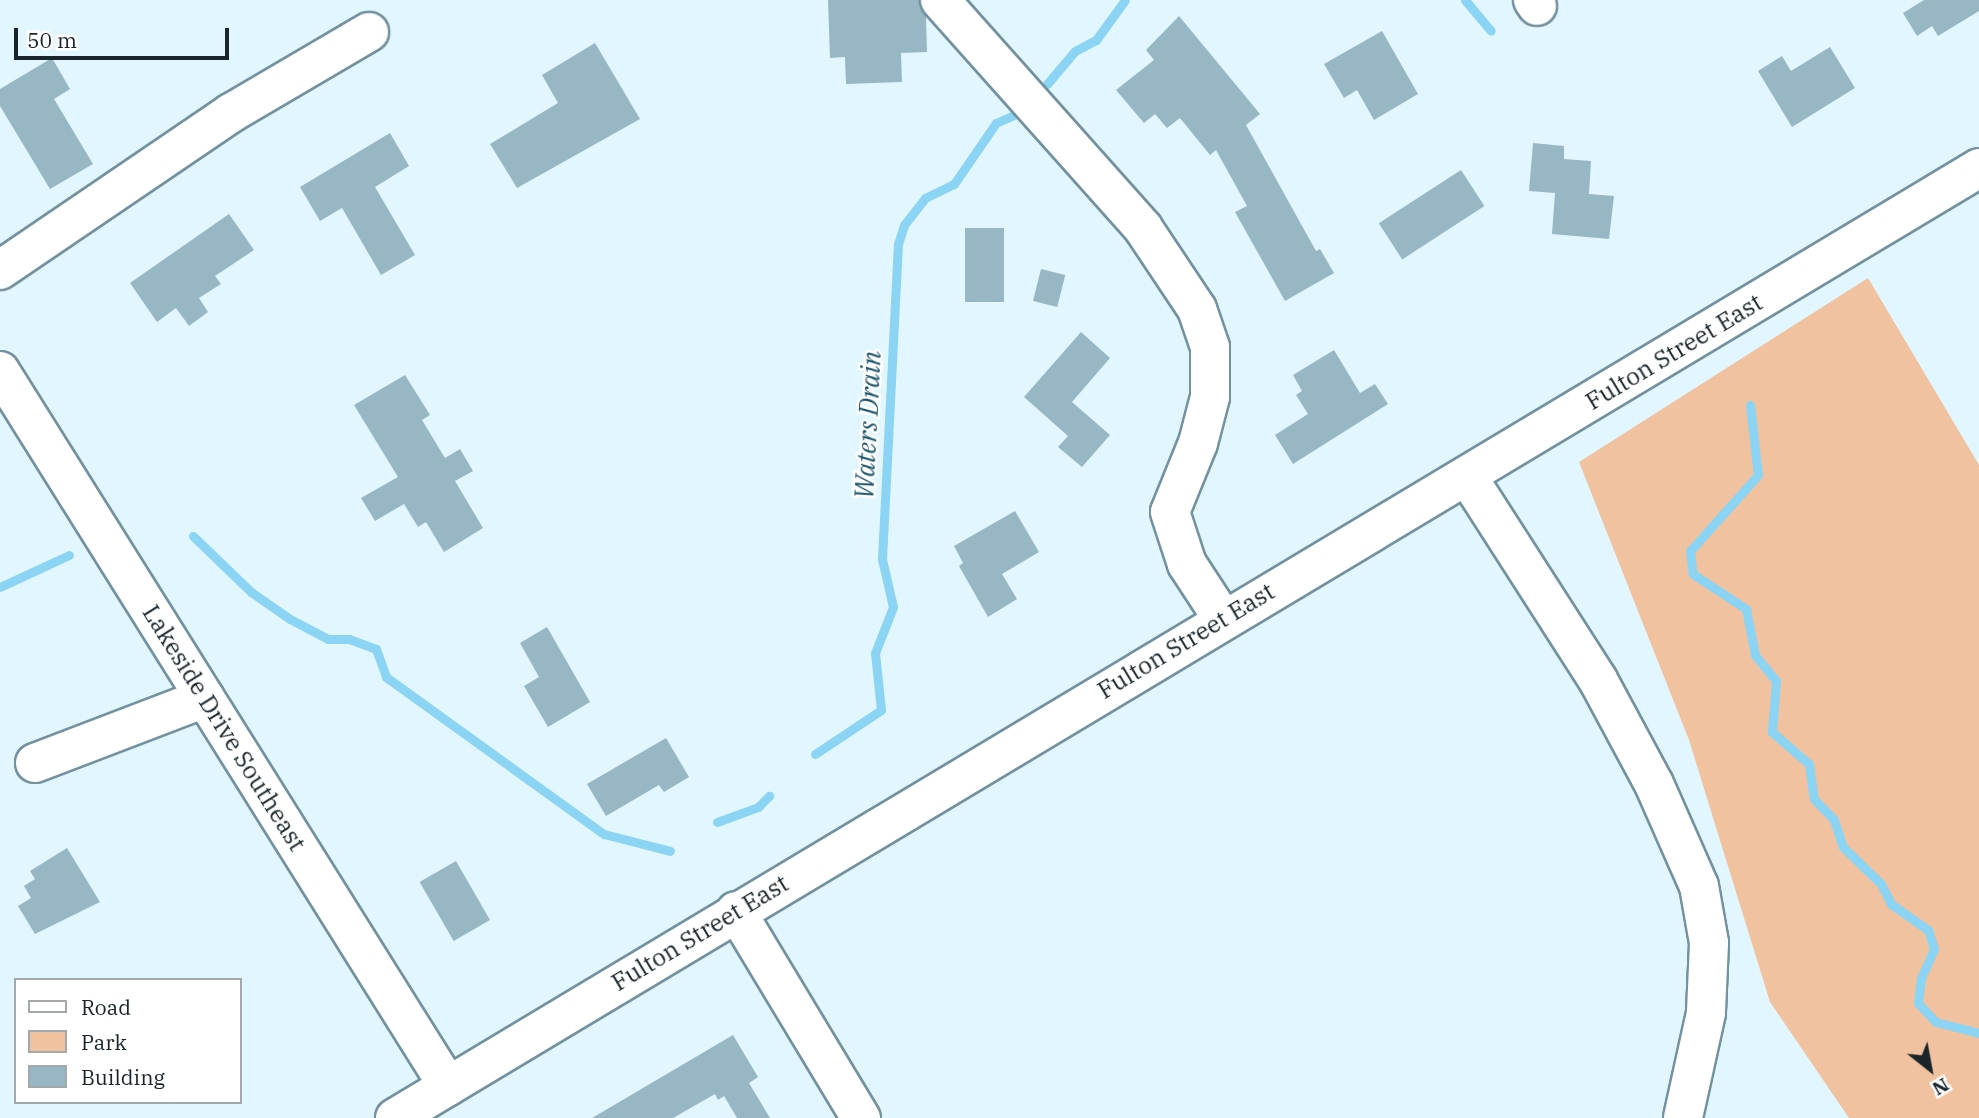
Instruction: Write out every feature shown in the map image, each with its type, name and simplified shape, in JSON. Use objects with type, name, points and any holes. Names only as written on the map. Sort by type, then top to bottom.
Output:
[{"type":"main road","points":[[940,0],[1143,228],[1197,309],[1210,347],[1210,397],[1198,443],[1170,512],[1187,564],[1223,619]]},
{"type":"main road","points":[[0,270],[231,113],[369,32]]},
{"type":"main road","name":"Fulton Street East","points":[[395,1118],[736,911],[1979,168]]},
{"type":"main road","name":"Lakeside Drive Southeast","points":[[0,371],[449,1086]]},
{"type":"main road","points":[[1466,476],[1598,680],[1654,784],[1699,886],[1709,943],[1706,1013],[1683,1118]]},
{"type":"main road","points":[[34,763],[205,698]]},
{"type":"main road","points":[[736,911],[861,1118]]},
{"type":"green space","points":[[1868,278],[1979,465],[1979,1118],[1849,1118],[1770,1002],[1689,740],[1579,462]]},
{"type":"building","points":[[828,0],[919,0],[926,17],[927,52],[901,53],[902,82],[846,84],[845,57],[830,58]]},
{"type":"building","points":[[1924,0],[1979,0],[1979,11],[1938,36],[1932,26],[1917,36],[1903,13]]},
{"type":"building","points":[[1179,16],[1260,114],[1246,125],[1316,251],[1320,249],[1334,273],[1285,301],[1235,212],[1247,206],[1216,150],[1210,155],[1180,118],[1167,128],[1155,114],[1144,123],[1116,90],[1154,60],[1146,50]]},
{"type":"building","points":[[1382,31],[1418,94],[1374,120],[1357,90],[1344,98],[1324,64]]},
{"type":"building","points":[[595,43],[640,119],[517,188],[490,144],[558,103],[542,75]]},
{"type":"building","points":[[1830,47],[1855,88],[1792,127],[1758,71],[1782,56],[1791,71]]},
{"type":"building","points":[[52,58],[70,89],[54,99],[93,164],[50,189],[0,106],[0,89]]},
{"type":"building","points":[[390,133],[409,166],[375,187],[415,255],[381,275],[342,208],[320,221],[300,187]]},
{"type":"building","points":[[1533,143],[1564,146],[1564,159],[1591,161],[1589,194],[1614,196],[1609,239],[1552,234],[1555,193],[1529,191]]},
{"type":"building","points":[[1461,170],[1484,206],[1402,259],[1379,223]]},
{"type":"building","points":[[229,214],[254,250],[215,276],[221,284],[199,298],[208,312],[189,326],[176,308],[157,322],[130,283]]},
{"type":"building","points":[[965,228],[1004,228],[1004,302],[965,302]]},
{"type":"building","points":[[1041,269],[1065,275],[1057,307],[1033,301]]},
{"type":"building","points":[[1081,332],[1110,358],[1072,402],[1110,435],[1082,467],[1058,447],[1068,436],[1024,397]]},
{"type":"building","points":[[1334,350],[1360,393],[1375,384],[1388,404],[1293,464],[1275,435],[1308,414],[1296,395],[1302,391],[1293,375]]},
{"type":"building","points":[[405,375],[430,415],[422,420],[445,458],[460,449],[473,471],[455,481],[483,528],[444,552],[426,522],[418,527],[404,504],[375,521],[361,498],[398,477],[354,405]]},
{"type":"building","points":[[1015,511],[1039,552],[1002,574],[1017,599],[988,617],[959,566],[963,563],[954,546]]},
{"type":"building","points":[[547,627],[590,702],[548,727],[524,686],[539,677],[520,643]]},
{"type":"building","points":[[666,738],[689,777],[664,792],[659,785],[606,816],[587,784]]},
{"type":"building","points":[[67,848],[100,902],[35,934],[18,906],[31,898],[24,886],[35,879],[30,871]]},
{"type":"building","points":[[456,861],[490,920],[454,941],[420,882]]},
{"type":"building","points":[[733,1035],[758,1077],[749,1083],[770,1118],[737,1118],[724,1096],[718,1100],[715,1094],[673,1118],[592,1118]]},
{"type":"waterway","name":"Waters Drain","points":[[1047,84],[1075,51],[1096,40],[1125,0]]},
{"type":"waterway","name":"Waters Drain","points":[[1465,0],[1491,31]]},
{"type":"waterway","name":"Waters Drain","points":[[815,754],[881,710],[875,653],[893,607],[882,559],[898,244],[904,225],[925,198],[954,184],[996,123],[1018,113]]},
{"type":"waterway","name":"Waters Drain","points":[[1750,405],[1758,475],[1690,551],[1693,574],[1746,609],[1755,655],[1776,681],[1772,732],[1809,764],[1814,799],[1834,820],[1843,847],[1881,884],[1891,904],[1928,930],[1934,949],[1921,978],[1918,1003],[1936,1022],[1979,1033]]},
{"type":"waterway","name":"Waters Drain","points":[[193,536],[251,592],[290,619],[328,639],[349,639],[376,649],[386,677],[604,834],[670,851]]},
{"type":"waterway","name":"Waters Drain","points":[[0,587],[69,555]]},
{"type":"waterway","name":"Waters Drain","points":[[717,822],[758,807],[769,796]]}]
